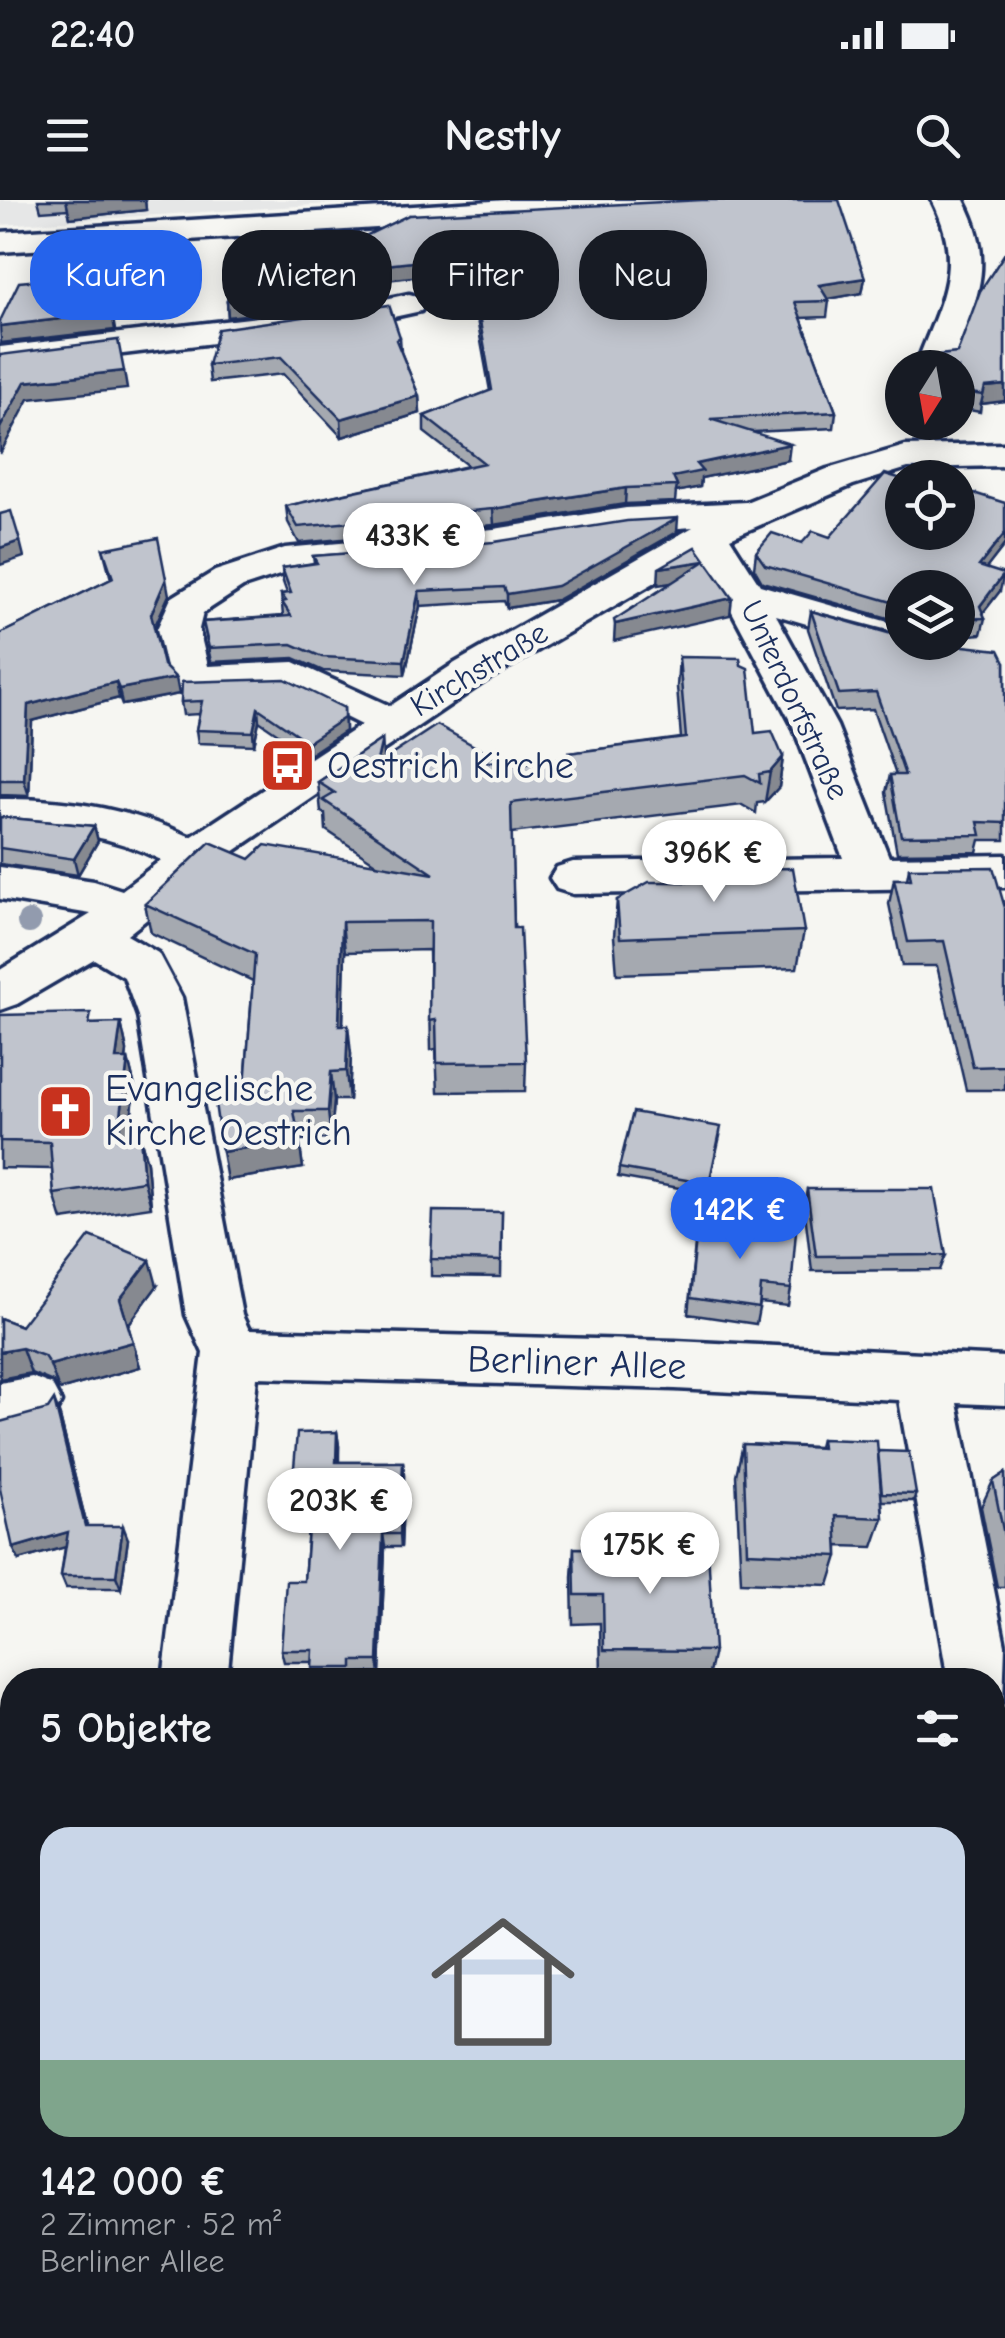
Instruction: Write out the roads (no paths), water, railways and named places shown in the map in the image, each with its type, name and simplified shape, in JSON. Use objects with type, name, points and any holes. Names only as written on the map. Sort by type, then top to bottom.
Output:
[{"type":"street","points":[[0,242],[564,206],[726,200]]},
{"type":"street","points":[[940,350],[955,318],[967,274],[965,234],[948,200]]},
{"type":"street","points":[[0,358],[352,316],[408,304]]},
{"type":"street","name":"Kirchstraße","points":[[0,992],[108,924],[193,858],[470,672],[750,512],[840,477],[909,440],[1005,455]]},
{"type":"street","points":[[390,724],[294,675],[190,680],[178,629],[185,607],[201,593],[229,579],[299,556],[494,541],[690,514],[750,512]]},
{"type":"street","name":"Unterdorfstraße","points":[[707,535],[745,593],[815,726],[872,872]]},
{"type":"street","points":[[745,593],[885,633]]},
{"type":"street","points":[[0,814],[95,822],[164,840],[193,858]]},
{"type":"street","points":[[573,878],[1005,871]]},
{"type":"street","points":[[0,883],[94,898],[124,953],[152,974],[163,1016],[214,1314],[231,1354],[195,1668]]},
{"type":"street","name":"Berliner Allee","points":[[231,1354],[1005,1381]]},
{"type":"street","points":[[922,1376],[978,1668]]},
{"type":"place","name":"Oestrich Kirche","points":[[288,766]]},
{"type":"place","name":"Evangelische Kirche Oestrich","points":[[66,1111]]}]
